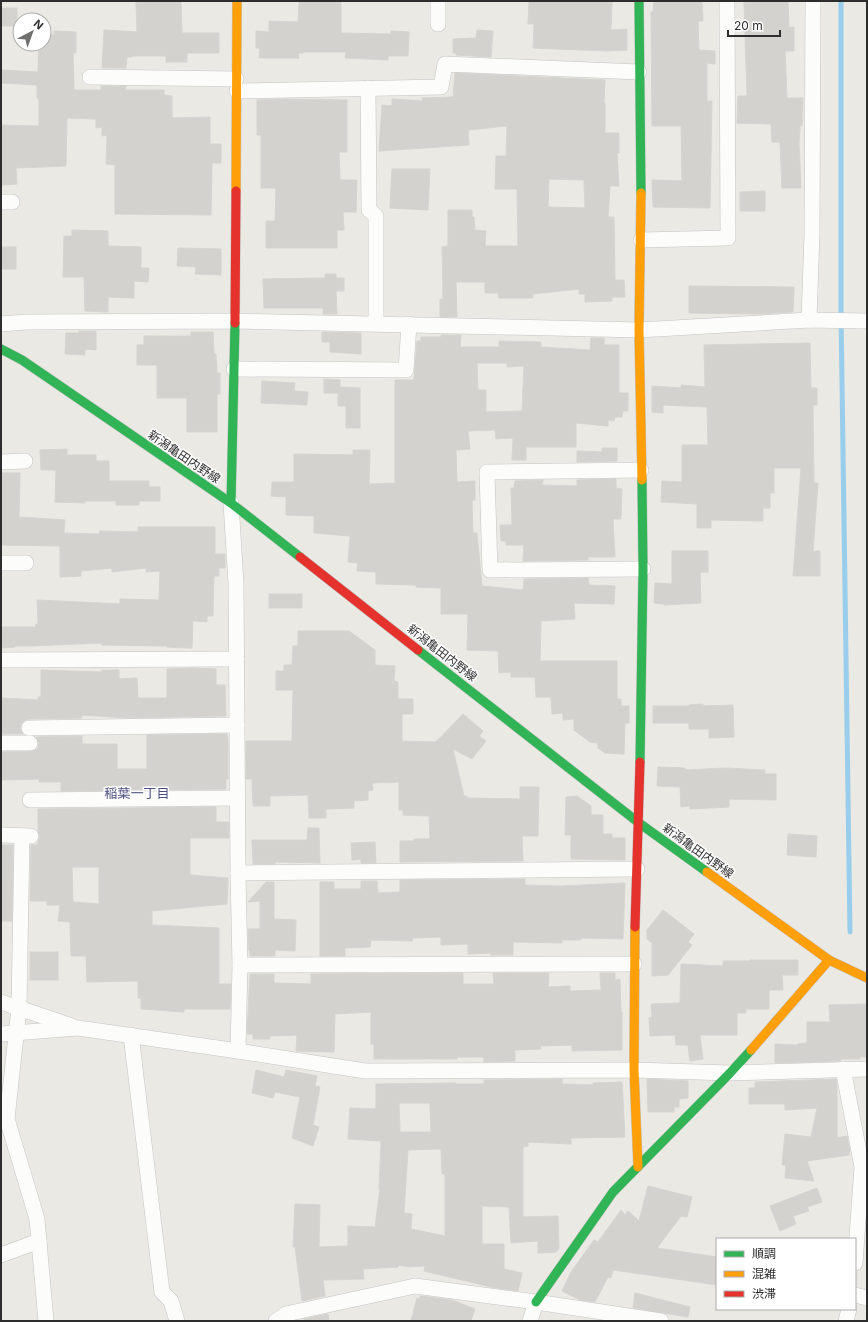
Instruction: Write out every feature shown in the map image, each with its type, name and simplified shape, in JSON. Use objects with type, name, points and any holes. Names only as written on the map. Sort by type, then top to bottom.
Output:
[{"type":"street","points":[[238,1],[236,85],[235,321],[231,503],[236,583],[237,659],[237,798],[240,965],[238,1051]]},
{"type":"street","points":[[438,1],[438,24]]},
{"type":"street","points":[[638,1],[641,240],[638,330],[643,569],[640,823],[634,964],[634,1070],[638,1167]]},
{"type":"street","points":[[641,240],[728,238],[727,1]]},
{"type":"street","points":[[809,320],[812,234],[813,1]]},
{"type":"street","points":[[90,78],[236,85],[368,88],[441,87],[445,64],[639,72]]},
{"type":"street","points":[[368,88],[369,210],[376,216],[376,324]]},
{"type":"street","points":[[1,324],[26,322],[235,321],[638,330],[809,320],[867,321]]},
{"type":"street","points":[[234,369],[406,370],[409,324]]},
{"type":"street","name":"新潟亀田内野線","points":[[1,349],[28,364],[231,503],[640,823],[829,960],[867,978]]},
{"type":"street","points":[[1,462],[25,461]]},
{"type":"street","points":[[641,470],[487,472],[490,570],[643,569]]},
{"type":"street","points":[[1,563],[26,563]]},
{"type":"street","points":[[1,660],[237,659]]},
{"type":"street","points":[[29,728],[237,725]]},
{"type":"street","points":[[1,742],[30,743]]},
{"type":"street","points":[[30,800],[237,798]]},
{"type":"street","points":[[1,835],[27,836],[19,1008],[7,1120],[37,1219],[46,1321]]},
{"type":"street","points":[[238,873],[637,869]]},
{"type":"street","points":[[530,1321],[536,1302],[613,1192],[730,1073],[829,960]]},
{"type":"street","points":[[240,965],[634,964]]},
{"type":"street","points":[[1,1002],[78,1028],[365,1071],[634,1070],[730,1073],[867,1069]]},
{"type":"street","points":[[1,1034],[78,1028]]},
{"type":"street","points":[[131,1036],[162,1292],[171,1301],[177,1321]]},
{"type":"street","points":[[843,1069],[862,1166],[856,1248]]},
{"type":"street","points":[[1,1254],[39,1241]]},
{"type":"street","points":[[276,1321],[286,1314],[415,1286],[536,1302],[661,1321]]},
{"type":"street","points":[[856,1295],[867,1298]]},
{"type":"street","points":[[846,1321],[849,1310]]},
{"type":"building","points":[[136,1],[181,1],[182,33],[219,33],[219,53],[187,53],[187,62],[166,62],[166,56],[132,56],[127,57],[126,68],[102,68],[104,30],[137,32]]},
{"type":"building","points":[[299,1],[341,1],[341,33],[391,34],[391,31],[409,32],[408,56],[388,56],[388,60],[345,58],[346,52],[304,52],[298,53],[299,58],[259,58],[260,48],[256,48],[256,31],[269,32],[269,21],[298,22]]},
{"type":"building","points":[[529,1],[612,1],[611,30],[627,29],[627,50],[607,51],[533,48],[534,24],[528,24]]},
{"type":"building","points":[[654,1],[702,1],[703,21],[698,21],[699,50],[715,51],[715,64],[707,63],[707,101],[712,101],[710,208],[653,207],[652,180],[682,181],[681,126],[652,126],[651,12],[653,12]]},
{"type":"building","points":[[744,1],[788,1],[789,27],[794,27],[794,51],[785,51],[787,98],[803,98],[802,126],[800,126],[799,143],[801,188],[782,188],[780,142],[772,142],[771,124],[737,123],[738,96],[747,96]]},
{"type":"building","points":[[1,8],[17,8],[17,12],[12,12],[12,26],[1,26]]},
{"type":"building","points":[[477,30],[493,31],[491,57],[456,55],[456,53],[453,53],[453,39],[476,38]]},
{"type":"building","points":[[54,31],[76,32],[76,53],[73,53],[74,90],[101,90],[101,86],[126,86],[125,90],[164,90],[164,95],[172,96],[172,118],[210,117],[210,144],[221,144],[221,163],[212,163],[211,215],[115,214],[115,165],[106,164],[107,135],[102,136],[102,127],[96,128],[96,119],[67,118],[66,166],[16,168],[17,184],[1,185],[1,125],[39,126],[39,98],[37,98],[37,85],[1,83],[1,70],[38,72],[39,52],[52,52],[52,35],[54,35]]},
{"type":"building","points":[[455,73],[605,80],[605,133],[619,133],[619,153],[617,153],[619,186],[610,186],[608,217],[614,217],[615,280],[624,280],[625,297],[612,297],[612,301],[585,302],[585,294],[579,294],[579,289],[533,294],[533,298],[499,298],[498,293],[485,293],[485,282],[456,282],[457,317],[440,317],[440,299],[443,299],[442,247],[448,246],[448,210],[472,210],[475,230],[486,231],[485,246],[518,246],[517,189],[495,189],[496,156],[506,156],[507,126],[468,130],[469,145],[379,151],[382,105],[392,106],[392,99],[423,101],[422,98],[453,97]],"holes":[[[549,179],[584,180],[585,208],[548,207]]]},
{"type":"building","points":[[257,100],[347,100],[347,152],[339,152],[340,180],[357,180],[356,212],[343,212],[344,230],[337,230],[337,248],[266,248],[266,221],[275,221],[276,188],[261,188],[261,135],[257,135]]},
{"type":"building","points":[[392,169],[430,169],[428,210],[390,208]]},
{"type":"building","points":[[765,191],[765,211],[740,211],[740,192]]},
{"type":"building","points":[[72,230],[108,231],[108,246],[141,247],[141,268],[149,268],[148,282],[134,281],[134,298],[108,297],[108,312],[85,311],[84,277],[63,277],[64,236],[72,236]]},
{"type":"building","points":[[1,247],[16,247],[16,269],[1,269]]},
{"type":"building","points":[[178,248],[221,249],[221,275],[195,274],[196,267],[177,266]]},
{"type":"building","points":[[325,274],[336,274],[336,278],[344,278],[344,291],[336,291],[337,314],[323,314],[323,308],[264,308],[263,279],[325,278]]},
{"type":"building","points":[[689,286],[794,287],[793,312],[759,314],[689,313]]},
{"type":"building","points":[[79,331],[96,331],[96,350],[85,349],[85,355],[65,354],[66,333],[80,333]]},
{"type":"building","points":[[191,332],[213,332],[217,373],[220,373],[220,394],[217,394],[217,432],[187,432],[187,398],[157,398],[157,365],[137,365],[137,345],[144,345],[144,336],[191,336]]},
{"type":"building","points":[[322,332],[361,333],[361,354],[330,352],[330,342],[322,342]]},
{"type":"building","points":[[441,335],[461,335],[460,347],[499,347],[499,341],[541,342],[541,347],[590,350],[591,338],[604,338],[604,345],[619,345],[619,393],[628,393],[628,411],[623,411],[622,417],[615,417],[614,421],[608,420],[608,426],[576,423],[576,447],[526,447],[526,460],[512,460],[513,438],[496,439],[495,430],[468,431],[470,449],[456,450],[457,482],[475,481],[475,500],[472,500],[473,533],[477,533],[482,586],[523,590],[524,579],[588,578],[589,585],[615,586],[614,604],[574,603],[575,619],[541,621],[540,661],[617,661],[617,699],[621,699],[621,706],[629,706],[629,723],[625,723],[624,754],[605,753],[598,748],[598,743],[590,742],[574,730],[574,719],[563,720],[563,713],[552,714],[551,697],[536,697],[535,677],[511,677],[511,672],[499,673],[498,651],[467,650],[468,614],[441,614],[441,588],[416,587],[416,585],[376,584],[376,572],[357,571],[358,563],[348,562],[350,536],[314,533],[314,516],[286,515],[286,497],[271,496],[272,482],[294,482],[294,454],[353,455],[353,450],[370,450],[369,484],[395,483],[395,380],[414,380],[417,341],[421,341],[421,337],[441,337]],"holes":[[[477,363],[507,363],[507,367],[524,366],[522,411],[486,412],[486,390],[478,390]]]},
{"type":"building","points":[[810,343],[811,388],[817,388],[817,405],[813,405],[814,483],[818,483],[813,551],[820,551],[820,576],[793,576],[801,468],[774,468],[774,493],[770,493],[770,508],[763,508],[763,521],[711,520],[711,528],[697,528],[697,504],[661,502],[662,481],[682,482],[682,445],[708,445],[707,407],[663,405],[663,413],[652,412],[652,386],[681,388],[681,385],[705,387],[704,345]]},
{"type":"building","points":[[324,379],[340,380],[340,387],[360,388],[360,428],[346,428],[346,406],[338,406],[338,393],[324,393]]},
{"type":"building","points":[[262,381],[295,383],[294,391],[308,392],[307,405],[261,403]]},
{"type":"building","points":[[602,448],[617,448],[617,461],[577,462],[577,451],[602,452]]},
{"type":"building","points":[[67,449],[67,455],[96,455],[96,461],[109,461],[109,481],[149,481],[149,487],[160,487],[160,501],[139,501],[139,505],[116,505],[116,501],[85,501],[85,503],[55,502],[56,470],[41,470],[40,450]]},
{"type":"building","points":[[1,473],[20,473],[19,517],[65,520],[64,533],[99,534],[100,531],[138,532],[138,527],[215,527],[215,554],[225,554],[225,568],[219,568],[219,576],[214,576],[213,616],[207,616],[207,622],[193,621],[192,648],[102,645],[102,643],[15,646],[1,648],[1,627],[35,627],[36,624],[38,624],[37,600],[120,604],[120,599],[159,600],[160,571],[146,572],[146,568],[112,572],[112,568],[81,571],[81,576],[60,577],[60,546],[1,545]]},
{"type":"building","points":[[616,479],[616,488],[622,489],[621,519],[613,519],[615,557],[588,557],[588,560],[523,561],[524,545],[506,545],[506,541],[501,541],[500,525],[512,525],[511,488],[514,488],[515,481],[543,480],[542,485],[577,486],[577,480]]},
{"type":"building","points":[[672,551],[708,551],[708,572],[700,572],[701,603],[664,605],[654,603],[655,583],[672,584]]},
{"type":"building","points":[[269,594],[302,594],[302,608],[269,608]]},
{"type":"building","points":[[298,631],[349,631],[375,650],[375,665],[395,666],[394,681],[398,682],[398,699],[413,699],[413,714],[402,714],[402,741],[436,742],[463,714],[483,731],[479,736],[486,741],[472,759],[453,749],[464,796],[467,796],[467,798],[520,799],[520,787],[539,787],[538,836],[522,836],[523,861],[400,862],[400,841],[430,839],[429,816],[403,815],[403,810],[399,810],[399,782],[372,783],[373,790],[368,791],[368,800],[354,801],[354,808],[326,809],[326,818],[309,818],[308,795],[270,796],[270,806],[253,806],[252,779],[246,779],[246,741],[292,741],[293,690],[276,690],[276,671],[284,671],[284,665],[292,665],[293,646],[298,646]]},
{"type":"building","points":[[167,669],[216,669],[216,685],[225,685],[226,716],[128,718],[82,715],[82,718],[29,719],[21,724],[20,729],[23,734],[1,734],[1,698],[38,700],[38,697],[41,697],[41,670],[102,672],[102,670],[119,670],[119,679],[137,678],[138,698],[167,698]]},
{"type":"building","points":[[703,704],[703,706],[733,705],[734,737],[709,738],[709,729],[689,729],[689,723],[653,723],[653,706],[689,706]]},
{"type":"building","points":[[227,734],[228,779],[226,779],[226,789],[61,791],[61,782],[39,782],[39,779],[1,780],[1,752],[34,751],[38,748],[39,743],[36,737],[82,736],[82,744],[117,744],[117,769],[147,769],[147,735]]},
{"type":"building","points":[[658,767],[685,768],[685,770],[725,768],[765,770],[765,774],[776,774],[776,800],[729,799],[729,807],[690,809],[690,806],[681,807],[680,787],[657,786]]},
{"type":"building","points":[[577,796],[591,806],[591,815],[603,815],[603,834],[612,834],[612,838],[625,838],[625,860],[571,859],[571,835],[565,835],[566,797]]},
{"type":"building","points":[[216,807],[216,822],[229,822],[229,838],[190,838],[190,875],[228,878],[227,904],[152,911],[152,925],[219,928],[219,984],[231,984],[230,1009],[184,1009],[184,1012],[141,1009],[141,998],[138,998],[138,981],[87,982],[86,956],[71,956],[70,922],[58,921],[60,905],[47,905],[47,901],[30,901],[31,845],[37,845],[40,837],[38,830],[38,809]],"holes":[[[72,867],[99,867],[99,904],[73,902]]]},
{"type":"building","points":[[308,828],[319,828],[320,863],[275,862],[275,864],[253,864],[252,840],[307,840]]},
{"type":"building","points":[[788,834],[817,836],[816,857],[787,855]]},
{"type":"building","points":[[375,842],[376,863],[361,863],[361,859],[352,860],[351,843]]},
{"type":"building","points":[[1,845],[13,845],[12,921],[1,921]]},
{"type":"building","points":[[525,879],[525,885],[560,886],[625,883],[623,939],[581,938],[581,940],[562,940],[562,943],[513,942],[513,955],[491,955],[491,953],[468,954],[468,944],[441,945],[441,937],[413,938],[412,941],[371,940],[370,947],[345,948],[345,956],[320,956],[320,882],[334,882],[334,889],[361,889],[361,881],[377,881],[378,893],[400,892],[400,880]]},
{"type":"building","points":[[266,882],[274,882],[274,919],[296,920],[295,951],[275,950],[275,956],[250,956],[248,929],[260,929],[260,901],[248,902]]},
{"type":"building","points":[[663,910],[694,934],[688,942],[692,945],[668,975],[652,976],[652,943],[647,939],[647,930]]},
{"type":"building","points":[[30,952],[58,952],[58,980],[30,980]]},
{"type":"building","points":[[798,960],[798,975],[782,975],[783,990],[769,990],[769,1009],[746,1009],[746,1013],[737,1013],[737,1035],[700,1035],[703,1059],[690,1061],[688,1045],[676,1045],[675,1035],[650,1036],[649,1018],[652,1017],[651,1004],[680,1003],[681,964],[723,966],[723,961]]},
{"type":"building","points":[[463,973],[463,984],[494,984],[493,973],[549,973],[548,987],[570,986],[570,991],[601,990],[600,973],[615,973],[615,980],[620,979],[622,1050],[572,1051],[572,1045],[540,1046],[541,1049],[515,1050],[515,1061],[484,1062],[484,1057],[457,1057],[457,1059],[374,1059],[374,1044],[371,1044],[371,1012],[335,1014],[334,1052],[296,1051],[297,1035],[270,1036],[270,1039],[253,1039],[253,1034],[247,1034],[250,974],[274,974],[274,983],[311,984],[311,974]]},
{"type":"building","points":[[866,1004],[867,1057],[860,1057],[860,1059],[841,1059],[840,1061],[775,1063],[775,1044],[798,1045],[807,1043],[807,1022],[830,1022],[829,1005]]},
{"type":"building","points":[[256,1070],[284,1077],[286,1070],[317,1076],[315,1086],[320,1087],[313,1125],[319,1127],[313,1146],[292,1138],[300,1097],[275,1092],[273,1098],[252,1093]]},
{"type":"building","points":[[562,1079],[562,1084],[593,1085],[593,1083],[622,1082],[625,1137],[571,1138],[571,1144],[528,1142],[528,1146],[523,1147],[523,1217],[558,1216],[559,1249],[556,1252],[538,1253],[538,1241],[511,1243],[509,1207],[482,1206],[482,1244],[504,1244],[504,1269],[522,1273],[518,1291],[491,1287],[424,1271],[425,1266],[408,1267],[399,1265],[398,1267],[363,1269],[364,1279],[323,1280],[325,1296],[302,1301],[295,1247],[293,1247],[295,1204],[320,1205],[319,1247],[348,1246],[348,1226],[375,1227],[380,1189],[381,1141],[348,1139],[350,1108],[376,1109],[376,1084],[484,1084],[484,1080]],"holes":[[[399,1103],[430,1103],[431,1132],[400,1132]],[[441,1149],[442,1174],[445,1174],[445,1236],[411,1229],[412,1214],[404,1213],[408,1150]]]},
{"type":"building","points":[[647,1079],[688,1081],[688,1098],[679,1099],[679,1107],[674,1107],[674,1112],[648,1112]]},
{"type":"building","points":[[836,1079],[837,1138],[847,1136],[850,1152],[849,1155],[807,1161],[814,1181],[785,1178],[786,1165],[782,1165],[785,1134],[811,1137],[817,1108],[785,1110],[785,1104],[749,1104],[749,1088],[755,1088],[755,1082]]},
{"type":"building","points":[[648,1186],[692,1197],[687,1217],[681,1216],[657,1248],[716,1257],[716,1285],[613,1270],[611,1278],[608,1277],[595,1302],[580,1300],[562,1291],[571,1272],[594,1240],[598,1242],[621,1210],[625,1215],[628,1211],[639,1221]]},
{"type":"building","points":[[817,1188],[822,1202],[807,1207],[809,1211],[793,1216],[796,1224],[780,1231],[770,1206]]},
{"type":"building","points":[[635,1293],[690,1307],[688,1317],[633,1308]]},
{"type":"building","points":[[420,1296],[452,1300],[475,1309],[471,1321],[411,1321],[417,1298],[420,1299]]},
{"type":"building","points":[[328,1314],[329,1321],[304,1321],[304,1319]]},
{"type":"waterway","points":[[841,1],[841,314],[850,932]]},
{"type":"traffic: fast","points":[[639,1],[641,193]]},
{"type":"traffic: fast","points":[[231,503],[235,323]]},
{"type":"traffic: fast","points":[[1,349],[22,360],[231,503],[300,557]]},
{"type":"traffic: fast","points":[[640,762],[643,569],[642,480]]},
{"type":"traffic: fast","points":[[418,650],[639,823],[707,872]]},
{"type":"traffic: fast","points":[[536,1302],[613,1192],[751,1050]]},
{"type":"traffic: slow","points":[[236,191],[237,1]]},
{"type":"traffic: slow","points":[[641,193],[639,330],[642,480]]},
{"type":"traffic: slow","points":[[707,872],[829,960],[867,978]]},
{"type":"traffic: slow","points":[[635,927],[634,1070],[638,1167]]},
{"type":"traffic: slow","points":[[751,1050],[829,960]]},
{"type":"traffic: jam","points":[[235,323],[236,191]]},
{"type":"traffic: jam","points":[[300,557],[418,650]]},
{"type":"traffic: jam","points":[[635,927],[640,762]]},
{"type":"district","name":"稲葉一丁目","points":[[137,793]]}]
